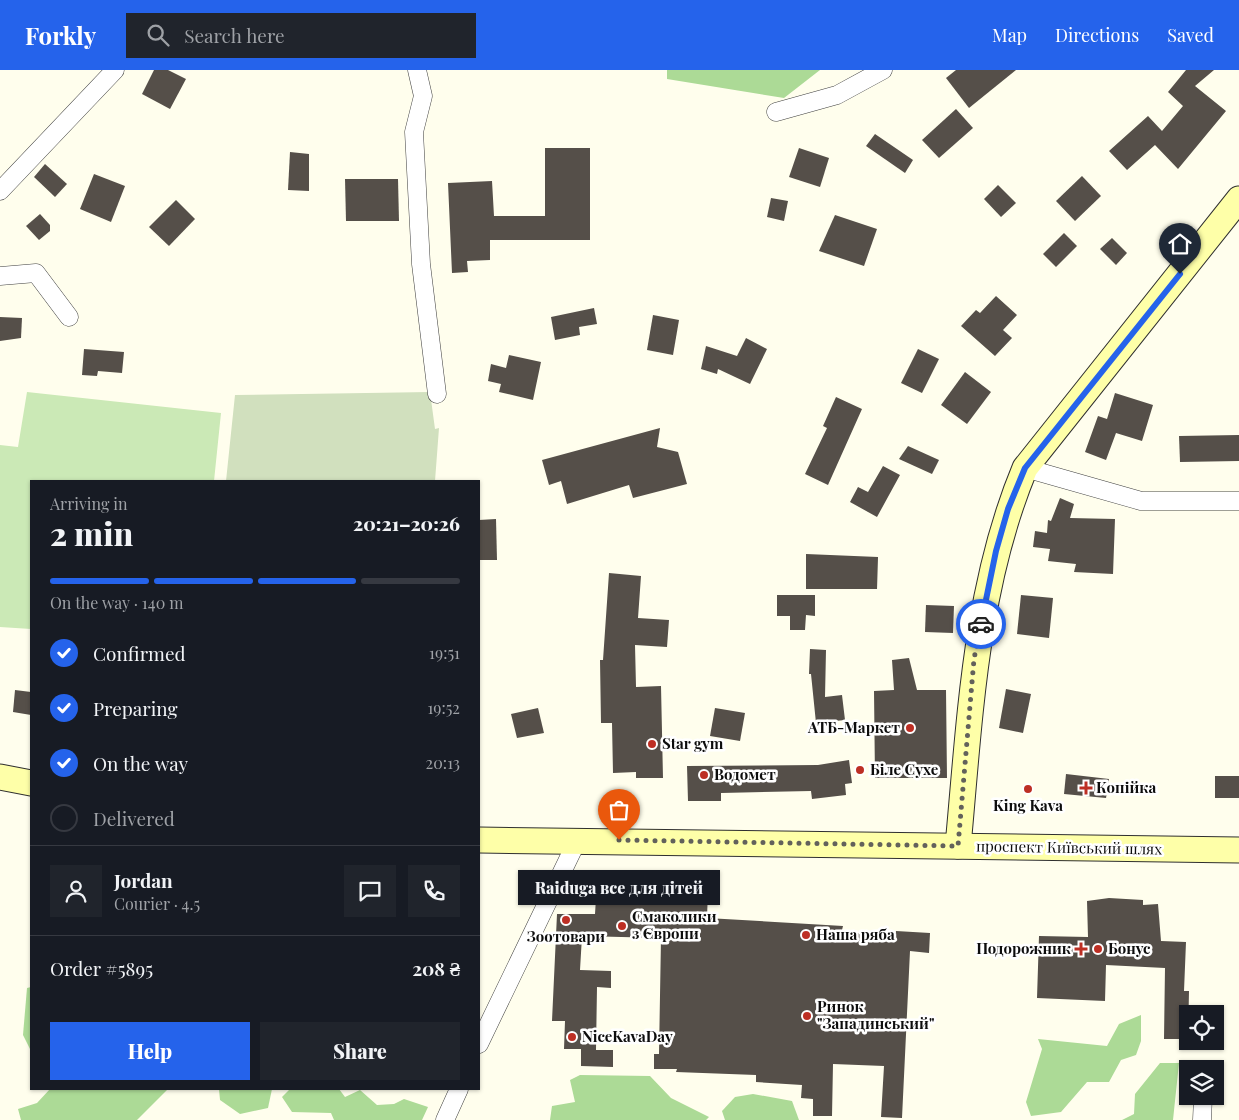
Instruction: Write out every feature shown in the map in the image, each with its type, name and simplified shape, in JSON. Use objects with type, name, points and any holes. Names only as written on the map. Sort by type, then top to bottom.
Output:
[{"type":"main road","points":[[958,846],[974,659],[996,551],[1008,509],[1025,468],[1239,199]]},
{"type":"main road","points":[[0,777],[30,783]]},
{"type":"main road","name":"проспект Київський шлях","points":[[480,840],[1239,850]]},
{"type":"street","points":[[0,191],[115,70]]},
{"type":"street","points":[[416,70],[423,96],[414,132],[421,264],[438,394]]},
{"type":"street","points":[[776,112],[837,95],[883,70]]},
{"type":"street","points":[[0,276],[36,273],[69,317]]},
{"type":"street","points":[[1025,468],[1141,501],[1239,501]]},
{"type":"street","points":[[480,1042],[577,840]]},
{"type":"street","points":[[445,1120],[459,1090]]},
{"type":"street","points":[[1202,1120],[1203,1105]]},
{"type":"green space","points":[[667,70],[820,70],[784,98],[667,79]]},
{"type":"green space","points":[[27,392],[221,413],[214,480],[30,480],[30,629],[0,627],[0,445],[18,447]]},
{"type":"green space","points":[[430,392],[435,429],[439,428],[435,480],[226,480],[235,395]]},
{"type":"green space","points":[[30,987],[30,1049],[23,1035],[27,988]]},
{"type":"green space","points":[[1141,1015],[1141,1041],[1136,1055],[1121,1060],[1109,1082],[1087,1082],[1061,1112],[1031,1116],[1026,1102],[1042,1049],[1038,1039],[1107,1046],[1119,1024]]},
{"type":"green space","points":[[1160,1063],[1179,1063],[1173,1120],[1122,1120],[1134,1114],[1135,1094]]},
{"type":"green space","points":[[580,1075],[650,1076],[671,1098],[709,1117],[706,1120],[550,1120],[552,1106],[575,1102],[570,1080]]},
{"type":"green space","points":[[49,1090],[167,1090],[137,1120],[21,1120],[18,1109],[37,1103]]},
{"type":"green space","points":[[219,1090],[272,1090],[268,1108],[240,1114],[220,1100]]},
{"type":"green space","points":[[289,1090],[340,1090],[345,1097],[360,1090],[377,1105],[394,1104],[404,1099],[428,1107],[422,1120],[334,1120],[331,1113],[292,1112],[282,1097]]},
{"type":"green space","points":[[753,1094],[792,1101],[799,1120],[725,1120],[722,1111],[735,1097]]},
{"type":"building","points":[[154,70],[168,70],[186,79],[170,109],[142,94]]},
{"type":"building","points":[[956,70],[1016,70],[969,108],[946,78]]},
{"type":"building","points":[[1186,70],[1214,70],[1195,86],[1226,111],[1178,169],[1155,145],[1127,170],[1109,151],[1148,116],[1162,131],[1183,106],[1168,92]]},
{"type":"building","points":[[956,109],[973,128],[939,158],[922,140]]},
{"type":"building","points":[[875,134],[913,160],[905,173],[866,146]]},
{"type":"building","points":[[545,148],[590,148],[590,240],[490,240],[490,260],[467,261],[468,272],[452,273],[448,183],[492,181],[494,216],[545,216]]},
{"type":"building","points":[[799,148],[829,158],[820,187],[789,177]]},
{"type":"building","points":[[290,152],[309,154],[309,191],[288,190]]},
{"type":"building","points":[[45,164],[67,184],[55,197],[34,177]]},
{"type":"building","points":[[94,174],[125,186],[111,222],[80,209]]},
{"type":"building","points":[[1082,176],[1101,196],[1075,221],[1056,201]]},
{"type":"building","points":[[345,179],[398,179],[399,221],[346,221]]},
{"type":"building","points":[[998,185],[1016,203],[1001,217],[984,199]]},
{"type":"building","points":[[771,198],[788,201],[784,221],[767,217]]},
{"type":"building","points":[[176,200],[195,219],[169,246],[149,227]]},
{"type":"building","points":[[40,214],[50,225],[50,231],[39,240],[26,226]]},
{"type":"building","points":[[835,215],[877,229],[864,266],[819,251]]},
{"type":"building","points":[[1064,233],[1077,246],[1056,267],[1043,254]]},
{"type":"building","points":[[1112,238],[1127,253],[1116,265],[1100,249]]},
{"type":"building","points":[[996,296],[1017,315],[1003,330],[1012,338],[995,356],[961,326],[976,310],[980,313]]},
{"type":"building","points":[[594,308],[597,324],[579,327],[580,335],[555,340],[551,317]]},
{"type":"building","points":[[653,315],[679,320],[673,355],[647,350]]},
{"type":"building","points":[[0,317],[22,318],[21,338],[0,341]]},
{"type":"building","points":[[746,338],[767,349],[750,384],[718,369],[717,374],[701,369],[706,346],[737,356]]},
{"type":"building","points":[[84,349],[124,352],[122,373],[98,371],[97,376],[82,375]]},
{"type":"building","points":[[918,349],[939,359],[922,393],[901,383]]},
{"type":"building","points":[[509,355],[541,362],[533,400],[499,392],[501,384],[488,381],[491,364],[506,368]]},
{"type":"building","points":[[965,372],[991,392],[967,424],[941,405]]},
{"type":"building","points":[[1115,393],[1153,405],[1142,441],[1116,433],[1106,460],[1085,452],[1098,416],[1107,419]]},
{"type":"building","points":[[836,397],[862,409],[828,485],[805,474],[827,428],[823,426]]},
{"type":"building","points":[[660,428],[657,447],[678,452],[687,484],[633,498],[629,485],[567,504],[561,481],[549,485],[542,460]]},
{"type":"building","points":[[1239,435],[1239,461],[1180,462],[1179,436]]},
{"type":"building","points":[[908,446],[939,460],[932,474],[899,459]]},
{"type":"building","points":[[883,466],[900,475],[877,517],[850,502],[858,487],[868,492]]},
{"type":"building","points":[[1060,498],[1074,504],[1070,518],[1115,519],[1113,574],[1074,572],[1076,564],[1048,561],[1050,549],[1033,547],[1035,531],[1047,533],[1048,520],[1051,521]]},
{"type":"building","points":[[496,519],[497,560],[480,560],[480,520]]},
{"type":"building","points":[[806,554],[878,557],[877,589],[806,589]]},
{"type":"building","points":[[609,573],[641,576],[638,618],[669,620],[667,647],[635,645],[636,687],[661,686],[663,778],[636,778],[636,772],[613,773],[612,723],[601,723],[600,660],[603,660]]},
{"type":"building","points":[[777,595],[815,595],[815,616],[806,615],[805,630],[790,630],[790,616],[777,616]]},
{"type":"building","points":[[1021,595],[1053,598],[1049,638],[1017,634]]},
{"type":"building","points":[[926,605],[954,606],[953,633],[925,632]]},
{"type":"building","points":[[810,649],[826,650],[825,697],[842,695],[845,720],[816,723],[811,674],[809,674]]},
{"type":"building","name":"АТБ-Маркет","points":[[909,658],[917,690],[946,690],[947,778],[875,778],[874,691],[894,690],[892,660]]},
{"type":"building","points":[[1006,689],[1031,694],[1023,733],[999,728]]},
{"type":"building","points":[[15,690],[30,692],[30,715],[13,712]]},
{"type":"building","points":[[538,708],[544,733],[517,738],[511,714]]},
{"type":"building","points":[[715,708],[745,713],[740,741],[710,736]]},
{"type":"building","points":[[849,760],[852,783],[845,784],[846,795],[812,799],[811,791],[721,793],[721,801],[688,801],[687,766],[818,765]]},
{"type":"building","name":"Копійка","points":[[1066,774],[1109,779],[1106,798],[1064,794]]},
{"type":"building","points":[[1215,776],[1239,776],[1239,798],[1215,798]]},
{"type":"building","points":[[597,882],[708,890],[707,918],[843,926],[842,930],[850,930],[850,933],[895,935],[896,931],[930,933],[929,953],[910,951],[902,1118],[881,1117],[884,1066],[833,1064],[832,1116],[813,1116],[813,1099],[801,1098],[802,1085],[756,1082],[756,1075],[676,1072],[677,1069],[654,1069],[654,1054],[659,1054],[661,938],[582,936],[580,970],[611,971],[611,988],[597,987],[596,1050],[613,1050],[613,1067],[581,1066],[581,1049],[564,1049],[565,1021],[552,1021],[557,914],[595,914]]},
{"type":"building","points":[[1109,898],[1143,900],[1143,905],[1158,904],[1161,941],[1186,942],[1184,991],[1189,991],[1189,1005],[1179,1005],[1179,1039],[1164,1039],[1165,968],[1106,965],[1105,1001],[1037,998],[1039,936],[1088,937],[1087,901]]},
{"type":"way so far","points":[[619,840],[958,846],[974,659],[981,624]]},
{"type":"place","name":"АТБ-Маркет","points":[[910,728]]},
{"type":"place","name":"Star gym","points":[[652,744]]},
{"type":"place","name":"Біле Сухе","points":[[860,770]]},
{"type":"place","name":"Водомет","points":[[704,775]]},
{"type":"place","name":"Копійка","points":[[1086,788]]},
{"type":"place","name":"King Kava","points":[[1028,789]]},
{"type":"place","name":"Raiduga все для дітей","points":[[619,840]]},
{"type":"place","name":"Зоотовари","points":[[566,920]]},
{"type":"place","name":"Смаколики з Європи","points":[[622,926]]},
{"type":"place","name":"Наша ряба","points":[[806,935]]},
{"type":"place","name":"Подорожник","points":[[1081,949]]},
{"type":"place","name":"Бонус","points":[[1098,949]]},
{"type":"place","name":"Ринок \"Западинський\"","points":[[807,1016]]},
{"type":"place","name":"NiceKavaDay","points":[[572,1037]]},
{"type":"route","points":[[981,624],[996,551],[1008,509],[1025,468],[1180,274]]}]
